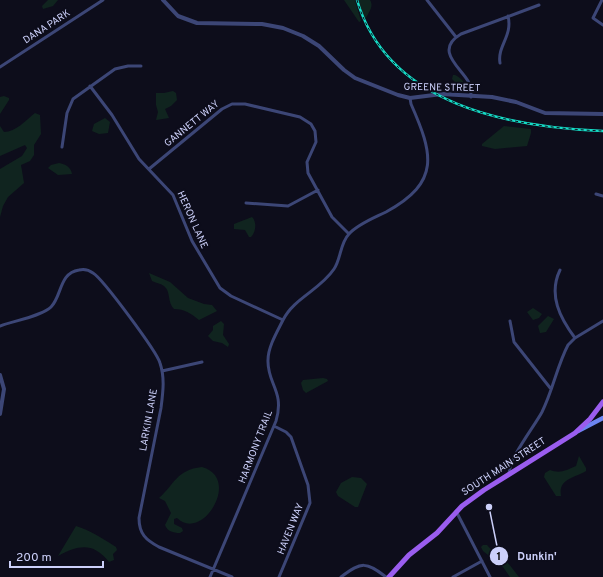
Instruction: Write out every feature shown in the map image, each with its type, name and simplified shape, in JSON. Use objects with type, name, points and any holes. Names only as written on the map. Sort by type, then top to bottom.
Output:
[{"type":"main road","name":"SOUTH MAIN STREET","points":[[390,577],[409,555],[437,533],[456,511],[468,500],[578,431],[600,410],[603,402]]},
{"type":"main road","points":[[578,431],[603,417],[600,410]]},
{"type":"street","name":"DANA PARK","points":[[0,68],[103,0]]},
{"type":"street","name":"GREENE STREET","points":[[163,0],[178,16],[197,23],[262,24],[285,29],[312,40],[355,78],[392,94],[410,98],[442,94],[503,99],[547,113],[603,114]]},
{"type":"street","points":[[427,0],[456,36]]},
{"type":"street","points":[[602,0],[593,18],[603,25]]},
{"type":"street","points":[[472,97],[468,80],[456,67],[450,55],[451,45],[456,36],[539,5]]},
{"type":"street","points":[[500,63],[499,56],[510,26],[508,16]]},
{"type":"street","points":[[62,147],[68,108],[76,96],[117,68],[141,66]]},
{"type":"street","name":"HERON LANE","points":[[90,86],[112,115],[138,159],[173,195],[192,242],[220,288],[232,296],[283,320]]},
{"type":"street","points":[[349,234],[406,200],[423,179],[428,160],[427,146],[410,98]]},
{"type":"street","name":"GANNETT WAY","points":[[149,169],[222,109],[232,104],[240,104],[300,117],[311,124],[315,131],[316,142],[308,159],[307,167],[336,223],[349,234]]},
{"type":"street","points":[[246,203],[288,206],[318,190]]},
{"type":"street","points":[[596,194],[603,196]]},
{"type":"street","name":"HARMONY TRAIL","points":[[210,577],[279,411],[279,403],[268,360],[271,346],[283,320],[295,303],[334,269],[349,234]]},
{"type":"street","name":"LARKIN LANE","points":[[0,326],[49,309],[55,301],[62,283],[68,275],[75,271],[87,270],[96,275],[152,347],[160,363],[162,371],[164,391],[139,518],[140,528],[144,537],[149,541],[213,569]]},
{"type":"street","points":[[560,270],[556,283],[556,303],[562,320],[575,338]]},
{"type":"street","points":[[509,474],[510,468],[517,453],[542,412],[565,350],[575,338],[603,320]]},
{"type":"street","points":[[510,321],[514,342],[551,389]]},
{"type":"street","points":[[162,371],[202,362]]},
{"type":"street","points":[[0,375],[4,388],[0,414]]},
{"type":"street","name":"HAVEN WAY","points":[[274,426],[286,432],[291,437],[311,497],[308,510],[279,577]]},
{"type":"street","points":[[456,511],[490,577]]},
{"type":"street","points":[[453,577],[482,561]]},
{"type":"street","points":[[342,577],[356,566],[363,564],[368,565],[386,577]]},
{"type":"street","points":[[213,569],[232,577]]},
{"type":"green space","points":[[48,0],[58,0],[53,6],[43,9],[42,6]]},
{"type":"green space","points":[[344,0],[355,0],[361,21],[359,22]]},
{"type":"green space","points":[[358,0],[370,0],[371,2],[371,9],[366,18],[364,17]]},
{"type":"green space","points":[[453,75],[457,76],[463,81],[465,90],[462,90],[452,79]]},
{"type":"green space","points":[[173,91],[176,93],[177,100],[165,109],[169,118],[156,120],[158,112],[156,105],[156,93]]},
{"type":"green space","points":[[4,96],[9,98],[9,100],[0,114],[0,97]]},
{"type":"green space","points":[[35,113],[40,115],[41,134],[34,145],[34,155],[30,161],[21,165],[24,183],[8,197],[3,206],[0,217],[0,169],[22,156],[27,148],[25,145],[0,156],[0,126],[4,132],[13,130]]},
{"type":"green space","points":[[105,118],[110,122],[108,133],[99,134],[92,131],[94,124]]},
{"type":"green space","points":[[504,126],[531,129],[527,146],[495,149],[482,146],[482,144]]},
{"type":"green space","points":[[59,163],[67,166],[72,174],[58,175],[48,168],[51,165]]},
{"type":"green space","points":[[252,217],[255,222],[255,227],[251,237],[249,237],[245,230],[234,229],[234,224]]},
{"type":"green space","points":[[149,273],[170,282],[188,298],[204,304],[212,305],[217,311],[199,320],[187,312],[174,309],[170,303],[166,288],[161,284],[152,281]]},
{"type":"green space","points":[[533,308],[542,314],[539,318],[533,320],[527,312]]},
{"type":"green space","points":[[548,316],[554,319],[546,332],[540,333],[538,326]]},
{"type":"green space","points":[[221,321],[224,324],[223,335],[229,344],[228,347],[222,343],[213,341],[208,336],[213,330],[213,326]]},
{"type":"green space","points":[[327,379],[328,381],[306,393],[303,390],[301,383],[303,380]]},
{"type":"green space","points":[[579,456],[586,468],[586,471],[564,482],[561,490],[561,496],[556,496],[544,477],[545,473],[550,470],[557,472],[563,471],[576,466]]},
{"type":"green space","points":[[202,467],[213,473],[218,483],[218,495],[214,506],[206,516],[197,522],[187,523],[177,518],[174,519],[174,524],[182,528],[183,531],[180,533],[175,533],[167,529],[165,525],[171,513],[165,501],[159,498],[181,474]]},
{"type":"green space","points":[[352,477],[361,478],[367,484],[358,507],[355,507],[338,496],[336,492],[341,483]]},
{"type":"green space","points":[[76,526],[96,535],[116,547],[117,550],[113,554],[114,560],[109,562],[97,551],[85,547],[73,549],[58,556]]},
{"type":"green space","points":[[483,545],[487,545],[494,553],[500,553],[519,577],[510,577],[503,567],[483,551],[481,547]]},
{"type":"railway","points":[[357,0],[373,36],[395,64],[423,87],[456,103],[492,115],[529,124],[566,129],[603,131]]},
{"type":"place","name":"Dunkin'","points":[[489,507]]}]
